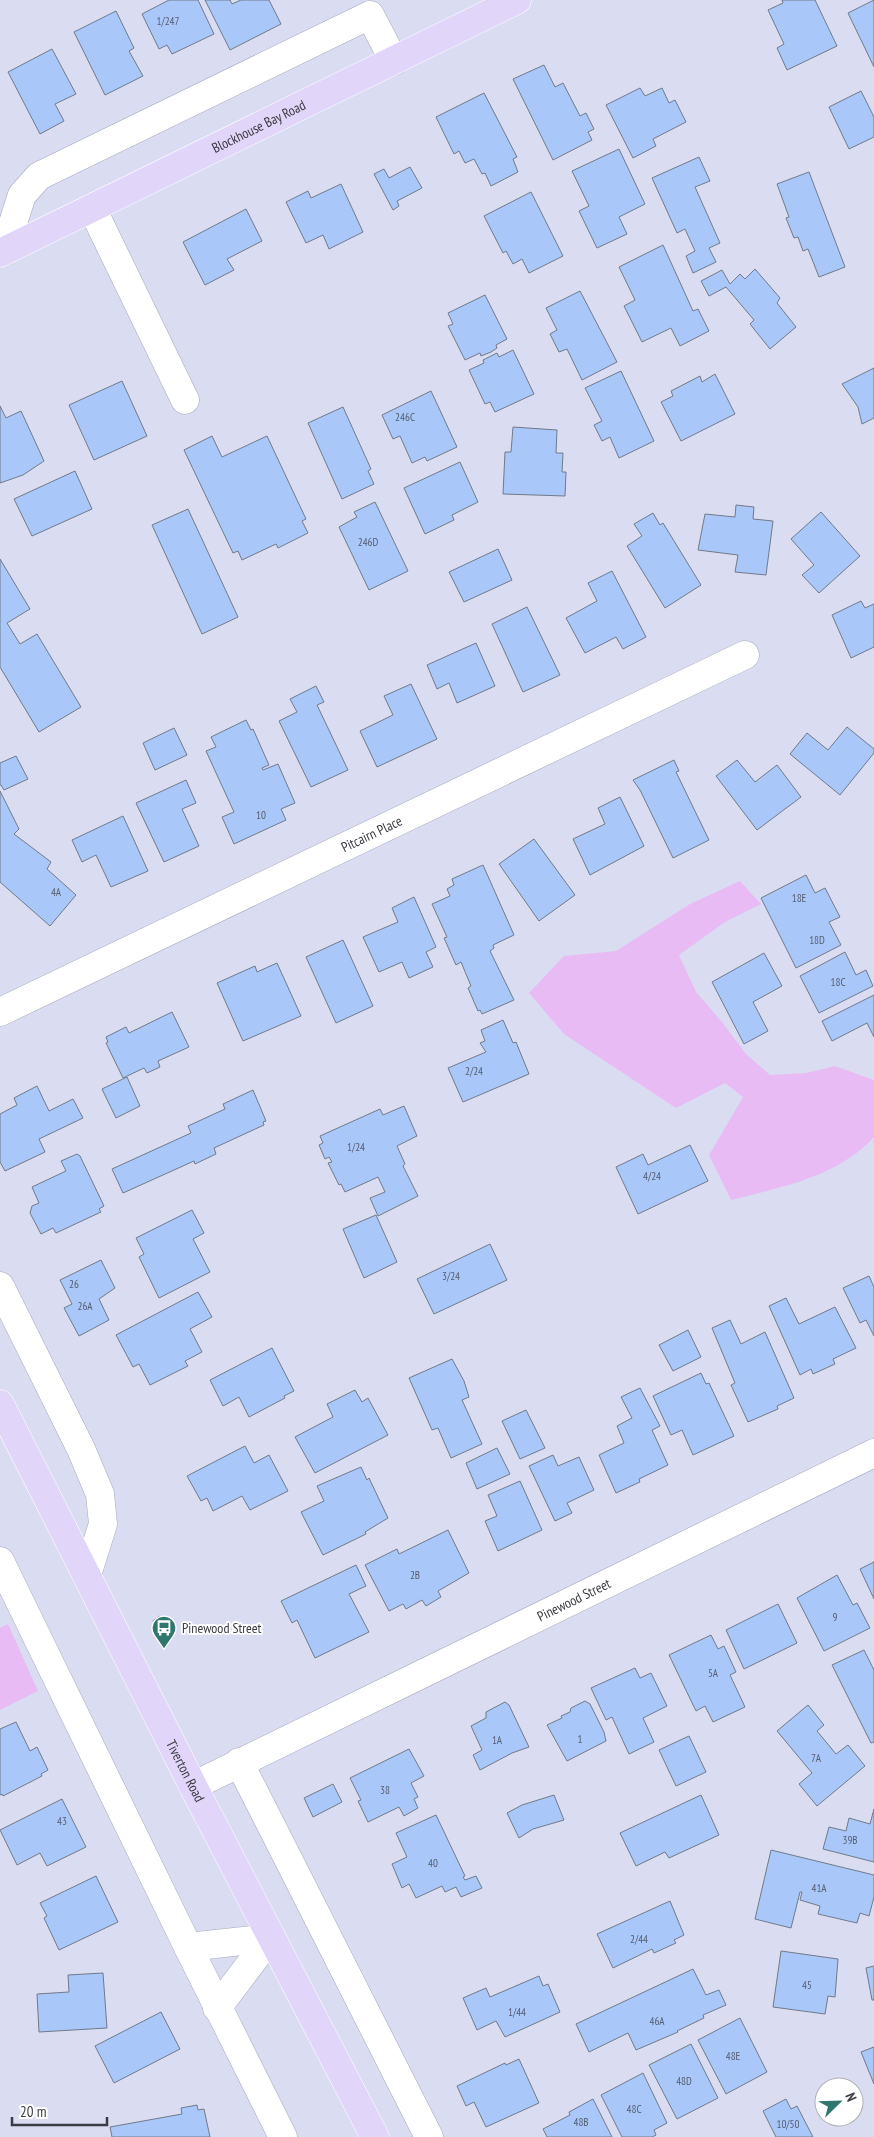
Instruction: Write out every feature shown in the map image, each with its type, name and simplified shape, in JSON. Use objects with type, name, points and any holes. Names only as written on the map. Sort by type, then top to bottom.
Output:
[{"type":"main road","name":"Blockhouse Bay Road","points":[[2,252],[517,0]]},
{"type":"main road","name":"Tiverton Road","points":[[0,1404],[270,1938],[375,2137]]},
{"type":"street","points":[[2,252],[22,195],[39,176],[370,15],[394,61]]},
{"type":"street","points":[[92,208],[185,400]]},
{"type":"street","name":"Pitcairn Place","points":[[0,1012],[745,655]]},
{"type":"street","points":[[0,1286],[81,1449],[100,1494],[103,1524],[87,1576]]},
{"type":"street","name":"Pinewood Street","points":[[193,1786],[874,1453]]},
{"type":"street","points":[[0,1561],[217,2008],[283,2137]]},
{"type":"street","points":[[239,1762],[429,2137]]},
{"type":"street","points":[[188,1947],[270,1938]]},
{"type":"street","points":[[217,2008],[270,1938]]},
{"type":"shaded area","points":[[740,881],[761,904],[725,922],[679,955],[696,992],[746,1054],[770,1075],[806,1073],[835,1066],[874,1080],[874,1137],[860,1151],[844,1162],[808,1179],[731,1200],[709,1155],[743,1097],[725,1083],[676,1108],[564,1034],[529,993],[564,956],[616,951],[690,904]]},
{"type":"shaded area","points":[[8,1624],[38,1691],[0,1710],[0,1628]]},
{"type":"building","points":[[169,0],[198,0],[214,34],[172,54],[167,45],[159,49],[142,14]]},
{"type":"building","points":[[205,0],[230,0],[232,4],[241,0],[269,0],[281,24],[230,50]]},
{"type":"building","points":[[782,0],[815,0],[837,46],[787,70],[777,48],[784,44],[768,10],[783,3]]},
{"type":"building","points":[[874,0],[874,67],[848,13]]},
{"type":"building","points":[[116,11],[134,48],[129,51],[143,76],[105,95],[74,32]]},
{"type":"building","points":[[52,49],[76,94],[55,104],[64,121],[40,134],[8,72]]},
{"type":"building","points":[[544,65],[555,87],[563,83],[580,116],[586,113],[594,129],[588,132],[592,140],[553,160],[513,79]]},
{"type":"building","points":[[640,88],[645,96],[662,88],[669,103],[675,100],[686,122],[653,139],[656,146],[633,158],[606,105]]},
{"type":"building","points":[[861,91],[874,117],[874,137],[849,149],[829,107]]},
{"type":"building","points":[[484,93],[517,157],[513,159],[518,172],[491,186],[485,173],[482,174],[474,159],[465,163],[459,151],[454,154],[436,117]]},
{"type":"building","points":[[619,149],[645,204],[619,217],[627,234],[597,248],[579,211],[589,206],[572,171]]},
{"type":"building","points":[[699,157],[710,181],[695,187],[720,243],[709,248],[716,262],[693,273],[686,256],[695,251],[685,229],[677,233],[652,178]]},
{"type":"building","points":[[410,167],[422,188],[397,201],[399,206],[393,210],[374,174],[384,169],[389,178]]},
{"type":"building","points":[[809,172],[845,267],[819,277],[808,249],[803,251],[798,237],[794,238],[786,218],[789,217],[777,184]]},
{"type":"building","points":[[341,184],[363,232],[329,249],[323,235],[306,243],[286,202],[308,191],[311,198]]},
{"type":"building","points":[[531,192],[563,256],[529,273],[522,259],[513,264],[506,251],[503,253],[484,216]]},
{"type":"building","points":[[246,209],[262,241],[227,259],[234,270],[205,285],[183,242]]},
{"type":"building","points":[[663,245],[693,311],[698,309],[709,331],[680,346],[671,328],[642,342],[624,306],[635,300],[619,267]]},
{"type":"building","points":[[755,269],[780,298],[777,303],[796,327],[770,349],[750,324],[754,320],[726,287],[709,296],[701,281],[722,270],[730,284],[740,274],[745,279]]},
{"type":"building","points":[[580,291],[617,362],[582,380],[567,349],[559,352],[550,334],[557,330],[546,308]]},
{"type":"building","points":[[485,295],[507,339],[496,345],[497,348],[491,352],[481,356],[480,353],[465,360],[448,326],[453,324],[448,313]]},
{"type":"building","points":[[513,350],[534,394],[495,412],[490,402],[485,404],[469,370],[484,363],[483,360],[497,353],[499,357]]},
{"type":"building","points":[[874,368],[874,418],[862,424],[858,407],[842,384]]},
{"type":"building","points":[[621,371],[654,441],[619,458],[610,437],[602,441],[594,425],[602,421],[585,388]]},
{"type":"building","points":[[715,374],[735,414],[681,441],[661,402],[673,396],[671,391],[700,376],[702,382]]},
{"type":"building","points":[[122,381],[147,436],[94,460],[69,405]]},
{"type":"building","points":[[431,391],[457,447],[427,461],[425,457],[412,463],[400,436],[393,439],[382,415]]},
{"type":"building","points":[[0,406],[6,418],[21,411],[44,461],[23,475],[0,483]]},
{"type":"building","points":[[343,407],[371,469],[368,471],[374,484],[342,499],[308,423]]},
{"type":"building","points":[[513,427],[557,430],[556,453],[563,453],[562,472],[566,472],[565,496],[503,494],[505,452],[511,452]]},
{"type":"building","points":[[212,436],[222,457],[267,436],[306,519],[302,521],[308,533],[278,548],[276,544],[242,560],[238,551],[233,553],[184,450]]},
{"type":"building","points":[[460,462],[478,502],[452,515],[454,520],[425,534],[404,488]]},
{"type":"building","points":[[75,471],[92,509],[32,536],[14,499]]},
{"type":"building","points":[[375,502],[408,571],[369,590],[339,527],[357,517],[354,512]]},
{"type":"building","points":[[736,505],[754,507],[753,519],[773,521],[766,575],[735,572],[738,555],[698,550],[705,514],[735,517]]},
{"type":"building","points":[[188,509],[238,617],[202,634],[152,525]]},
{"type":"building","points":[[821,512],[860,556],[819,593],[802,575],[814,565],[791,539]]},
{"type":"building","points":[[653,513],[660,525],[663,523],[701,585],[665,608],[627,546],[642,536],[634,524]]},
{"type":"building","points":[[498,549],[512,580],[464,602],[449,572]]},
{"type":"building","points":[[0,559],[30,609],[7,623],[20,644],[37,634],[81,707],[39,732],[0,667]]},
{"type":"building","points":[[612,571],[646,637],[623,649],[616,637],[585,653],[566,618],[597,601],[588,583]]},
{"type":"building","points":[[861,601],[865,608],[874,604],[874,647],[851,658],[832,615]]},
{"type":"building","points":[[527,607],[560,675],[523,692],[492,624]]},
{"type":"building","points":[[476,643],[495,686],[457,703],[449,683],[437,689],[427,665]]},
{"type":"building","points":[[411,684],[437,739],[377,767],[360,731],[393,715],[384,696]]},
{"type":"building","points":[[316,686],[324,702],[317,705],[348,770],[311,787],[279,721],[297,712],[290,699]]},
{"type":"building","points":[[246,720],[251,730],[253,729],[269,765],[262,768],[263,770],[278,764],[295,803],[281,809],[286,820],[234,844],[222,817],[234,812],[206,751],[216,747],[211,737]]},
{"type":"building","points":[[847,727],[874,749],[874,753],[840,795],[790,754],[807,733],[828,750]]},
{"type":"building","points":[[174,728],[187,755],[155,770],[143,743]]},
{"type":"building","points":[[16,756],[28,779],[4,790],[0,785],[0,763]]},
{"type":"building","points":[[674,760],[679,771],[676,772],[709,840],[673,858],[640,790],[633,780]]},
{"type":"building","points":[[737,760],[755,782],[777,765],[801,797],[757,830],[716,776]]},
{"type":"building","points":[[186,780],[196,803],[182,809],[199,846],[164,862],[136,803]]},
{"type":"building","points":[[0,791],[19,829],[14,834],[51,862],[47,869],[76,895],[50,926],[0,882]]},
{"type":"building","points":[[620,797],[644,846],[590,875],[573,839],[605,824],[598,808]]},
{"type":"building","points":[[123,816],[148,871],[111,887],[96,855],[82,862],[72,840]]},
{"type":"building","points":[[534,839],[575,895],[539,921],[499,864]]},
{"type":"building","points":[[483,865],[514,935],[493,945],[494,948],[490,951],[514,1000],[482,1014],[480,1010],[478,1011],[468,988],[471,986],[461,962],[456,965],[444,938],[447,937],[432,904],[450,896],[447,889],[454,885],[452,879]]},
{"type":"building","points":[[806,875],[815,893],[825,888],[840,917],[829,922],[841,945],[796,968],[761,898]]},
{"type":"building","points":[[414,897],[436,947],[426,952],[433,967],[409,978],[402,962],[379,972],[363,937],[398,922],[392,908]]},
{"type":"building","points":[[343,940],[373,1006],[336,1023],[306,957]]},
{"type":"building","points":[[845,952],[856,975],[866,970],[873,986],[819,1013],[800,976]]},
{"type":"building","points":[[764,953],[782,986],[753,1002],[768,1031],[744,1044],[712,982]]},
{"type":"building","points":[[277,963],[301,1016],[243,1041],[217,983],[255,966],[257,972]]},
{"type":"building","points":[[874,995],[874,1037],[867,1023],[832,1041],[822,1021]]},
{"type":"building","points":[[172,1012],[189,1047],[158,1061],[160,1067],[147,1073],[144,1068],[123,1078],[106,1043],[108,1042],[106,1037],[126,1027],[129,1033]]},
{"type":"building","points":[[503,1020],[513,1043],[516,1042],[529,1074],[463,1102],[448,1068],[486,1052],[480,1043],[485,1041],[481,1030]]},
{"type":"building","points":[[127,1077],[140,1106],[116,1118],[102,1089]]},
{"type":"building","points":[[37,1086],[49,1111],[73,1099],[83,1118],[39,1139],[45,1152],[5,1171],[0,1162],[0,1114],[17,1105],[14,1098]]},
{"type":"building","points":[[253,1090],[266,1121],[263,1122],[264,1125],[214,1148],[216,1154],[195,1164],[194,1161],[123,1193],[112,1169],[191,1133],[188,1126],[225,1109],[223,1104]]},
{"type":"building","points":[[404,1106],[417,1136],[397,1146],[405,1164],[403,1166],[418,1196],[378,1216],[370,1198],[385,1192],[378,1177],[345,1192],[341,1184],[339,1185],[328,1163],[332,1162],[329,1157],[325,1159],[319,1145],[323,1143],[320,1136],[380,1109],[383,1115]]},
{"type":"building","points":[[690,1145],[708,1181],[638,1214],[616,1167],[643,1154],[648,1165]]},
{"type":"building","points":[[77,1154],[80,1156],[104,1206],[99,1209],[101,1212],[56,1233],[53,1228],[41,1234],[30,1213],[32,1206],[39,1203],[32,1187],[66,1171],[61,1161]]},
{"type":"building","points":[[192,1210],[204,1233],[193,1239],[210,1272],[159,1298],[139,1257],[144,1254],[136,1238]]},
{"type":"building","points":[[376,1215],[397,1262],[364,1278],[343,1229]]},
{"type":"building","points":[[490,1244],[507,1280],[434,1314],[417,1279]]},
{"type":"building","points":[[101,1260],[115,1288],[99,1299],[109,1320],[79,1336],[64,1308],[72,1304],[60,1280]]},
{"type":"building","points":[[869,1276],[874,1287],[874,1336],[866,1320],[860,1323],[843,1288]]},
{"type":"building","points":[[198,1292],[212,1317],[190,1329],[202,1352],[185,1361],[188,1366],[150,1385],[139,1364],[133,1367],[116,1335]]},
{"type":"building","points":[[786,1298],[799,1324],[835,1307],[856,1348],[833,1359],[835,1364],[813,1374],[811,1369],[800,1375],[769,1306]]},
{"type":"building","points":[[730,1320],[741,1344],[765,1332],[794,1398],[777,1406],[778,1409],[748,1422],[731,1385],[735,1383],[712,1328]]},
{"type":"building","points":[[688,1330],[701,1357],[673,1371],[659,1345]]},
{"type":"building","points":[[272,1348],[294,1391],[284,1396],[285,1398],[249,1417],[239,1397],[223,1406],[210,1380]]},
{"type":"building","points":[[452,1359],[464,1381],[469,1397],[462,1400],[482,1444],[451,1458],[438,1428],[432,1430],[409,1378]]},
{"type":"building","points":[[701,1373],[706,1384],[709,1383],[734,1436],[693,1455],[682,1430],[671,1435],[653,1396]]},
{"type":"building","points":[[640,1388],[660,1426],[652,1430],[668,1465],[639,1479],[640,1482],[616,1493],[599,1455],[624,1443],[617,1426],[632,1418],[621,1397]]},
{"type":"building","points":[[355,1390],[362,1402],[368,1398],[388,1435],[315,1473],[295,1437],[333,1417],[327,1404]]},
{"type":"building","points":[[526,1410],[545,1448],[520,1459],[502,1421]]},
{"type":"building","points":[[245,1446],[254,1463],[269,1455],[288,1491],[250,1510],[242,1496],[213,1511],[207,1498],[201,1501],[187,1476]]},
{"type":"building","points":[[497,1448],[510,1474],[477,1489],[466,1463]]},
{"type":"building","points":[[553,1455],[558,1466],[579,1457],[594,1490],[567,1503],[572,1513],[555,1521],[529,1466]]},
{"type":"building","points":[[361,1467],[367,1480],[369,1478],[388,1518],[365,1532],[366,1534],[323,1555],[301,1512],[324,1501],[317,1486]]},
{"type":"building","points":[[520,1481],[542,1530],[498,1551],[485,1521],[497,1516],[488,1495]]},
{"type":"building","points":[[448,1530],[469,1573],[438,1591],[441,1597],[426,1606],[422,1600],[406,1609],[403,1604],[389,1611],[365,1565],[397,1549],[399,1554]]},
{"type":"building","points":[[874,1562],[874,1599],[860,1569]]},
{"type":"building","points":[[356,1565],[366,1586],[349,1594],[369,1632],[315,1658],[297,1620],[292,1623],[281,1601]]},
{"type":"building","points":[[837,1575],[853,1605],[857,1603],[870,1628],[824,1651],[797,1598]]},
{"type":"building","points":[[778,1604],[797,1643],[744,1669],[726,1630]]},
{"type":"building","points":[[160,1616],[170,1633],[162,1637],[153,1621]]},
{"type":"building","points":[[711,1635],[718,1649],[724,1646],[736,1672],[730,1675],[745,1707],[713,1722],[705,1706],[696,1711],[669,1655]]},
{"type":"building","points":[[864,1650],[874,1670],[874,1742],[871,1743],[832,1665]]},
{"type":"building","points":[[635,1668],[640,1678],[651,1673],[667,1706],[643,1718],[654,1742],[629,1754],[612,1717],[606,1720],[591,1688]]},
{"type":"building","points":[[585,1701],[590,1704],[604,1732],[606,1741],[567,1761],[547,1725],[562,1718],[561,1716],[570,1712],[571,1708]]},
{"type":"building","points":[[505,1702],[509,1705],[529,1747],[512,1753],[480,1770],[473,1755],[482,1750],[471,1726],[486,1718],[486,1712]]},
{"type":"building","points":[[808,1705],[824,1725],[817,1731],[836,1754],[848,1745],[865,1766],[817,1806],[799,1784],[812,1773],[777,1731]]},
{"type":"building","points":[[16,1722],[30,1751],[37,1747],[48,1770],[41,1774],[42,1776],[3,1796],[2,1794],[0,1795],[0,1729]]},
{"type":"building","points":[[689,1736],[706,1772],[676,1786],[659,1750]]},
{"type":"building","points":[[409,1749],[424,1776],[411,1783],[418,1797],[414,1799],[418,1808],[404,1816],[399,1807],[368,1822],[358,1801],[361,1800],[350,1778]]},
{"type":"building","points":[[333,1784],[342,1802],[313,1817],[304,1798]]},
{"type":"building","points":[[554,1795],[564,1820],[533,1829],[519,1838],[507,1813],[522,1805]]},
{"type":"building","points":[[701,1795],[719,1835],[669,1858],[665,1852],[636,1866],[620,1833]]},
{"type":"building","points":[[62,1799],[86,1847],[47,1866],[40,1853],[17,1865],[0,1830]]},
{"type":"building","points":[[874,1809],[874,1862],[823,1849],[829,1827],[846,1831],[849,1818],[870,1824]]},
{"type":"building","points":[[436,1815],[465,1876],[463,1877],[465,1880],[476,1876],[482,1888],[461,1897],[456,1887],[445,1892],[442,1886],[416,1898],[409,1884],[402,1888],[392,1864],[407,1857],[396,1833]]},
{"type":"building","points":[[771,1850],[874,1875],[874,1897],[869,1916],[860,1913],[857,1923],[818,1914],[820,1906],[800,1900],[802,1892],[800,1892],[791,1928],[755,1919]]},
{"type":"building","points":[[96,1876],[118,1922],[59,1950],[44,1918],[47,1916],[40,1903]]},
{"type":"building","points":[[670,1901],[684,1935],[674,1940],[676,1943],[654,1953],[652,1949],[613,1968],[597,1934]]},
{"type":"building","points":[[781,1951],[838,1959],[835,1997],[828,1996],[825,2014],[773,2007]]},
{"type":"building","points":[[874,1966],[874,2000],[872,2000],[866,1968]]},
{"type":"building","points":[[693,1969],[706,1995],[719,1990],[726,2005],[703,2015],[704,2018],[678,2032],[636,2050],[628,2033],[589,2052],[576,2024]]},
{"type":"building","points":[[103,1973],[107,2028],[39,2032],[37,1994],[69,1992],[68,1975]]},
{"type":"building","points":[[539,1976],[543,1986],[548,1984],[560,2012],[505,2037],[496,2021],[477,2030],[463,1998],[486,1988],[490,1997]]},
{"type":"building","points":[[161,2012],[180,2049],[114,2083],[95,2046]]},
{"type":"building","points":[[740,2018],[767,2072],[726,2094],[698,2040]]},
{"type":"building","points":[[691,2044],[718,2098],[677,2119],[649,2065]]},
{"type":"building","points":[[874,2047],[874,2084],[861,2052]]},
{"type":"building","points":[[519,2059],[539,2103],[486,2127],[474,2102],[466,2106],[457,2086],[505,2063],[506,2065]]},
{"type":"building","points":[[643,2073],[667,2123],[654,2130],[656,2135],[652,2137],[622,2137],[601,2095]]},
{"type":"building","points":[[593,2099],[612,2137],[547,2137],[543,2129],[570,2115],[569,2112]]},
{"type":"building","points":[[786,2099],[791,2109],[797,2106],[813,2137],[776,2137],[763,2111]]},
{"type":"building","points":[[197,2105],[198,2110],[204,2109],[210,2137],[112,2137],[110,2127],[182,2114],[181,2108]]},
{"type":"place","name":"Pinewood Street","points":[[164,1649]]}]
